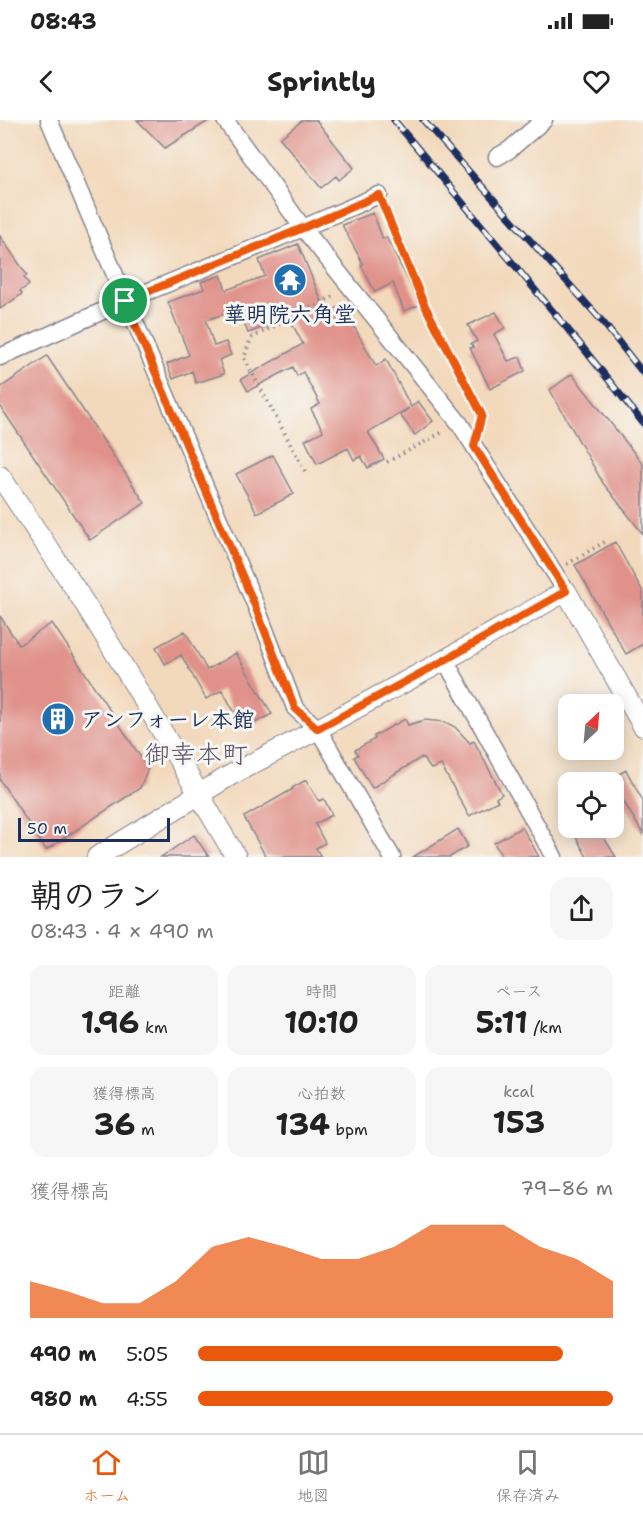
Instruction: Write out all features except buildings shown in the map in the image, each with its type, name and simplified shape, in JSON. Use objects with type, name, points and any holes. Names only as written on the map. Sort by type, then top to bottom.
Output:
[{"type":"street","points":[[49,120],[255,606],[295,708],[318,729],[392,857]]},
{"type":"street","points":[[225,120],[303,228],[460,424],[566,591],[643,726]]},
{"type":"street","points":[[497,157],[509,150],[544,120]]},
{"type":"street","points":[[0,357],[125,301],[379,195]]},
{"type":"street","points":[[0,476],[77,591],[181,761],[236,857]]},
{"type":"street","points":[[97,857],[229,776],[445,660],[566,591]]},
{"type":"street","points":[[445,660],[554,857]]},
{"type":"path","points":[[379,195],[424,304],[482,415],[474,446]]},
{"type":"path","points":[[305,471],[244,358],[251,338],[350,287]]},
{"type":"path","points":[[387,462],[460,424]]},
{"type":"path","points":[[554,572],[608,540]]},
{"type":"railway","points":[[394,120],[643,423]]},
{"type":"railway","points":[[423,120],[602,321],[643,373]]},
{"type":"place","name":"華明院六角堂","points":[[290,280]]},
{"type":"place","name":"アンフォーレ本館","points":[[58,719]]},
{"type":"district","name":"御幸本町","points":[[196,754]]},
{"type":"route","points":[[379,195],[424,304],[482,415],[474,446],[566,591],[318,729],[295,708],[255,606],[125,301],[379,195]]}]
